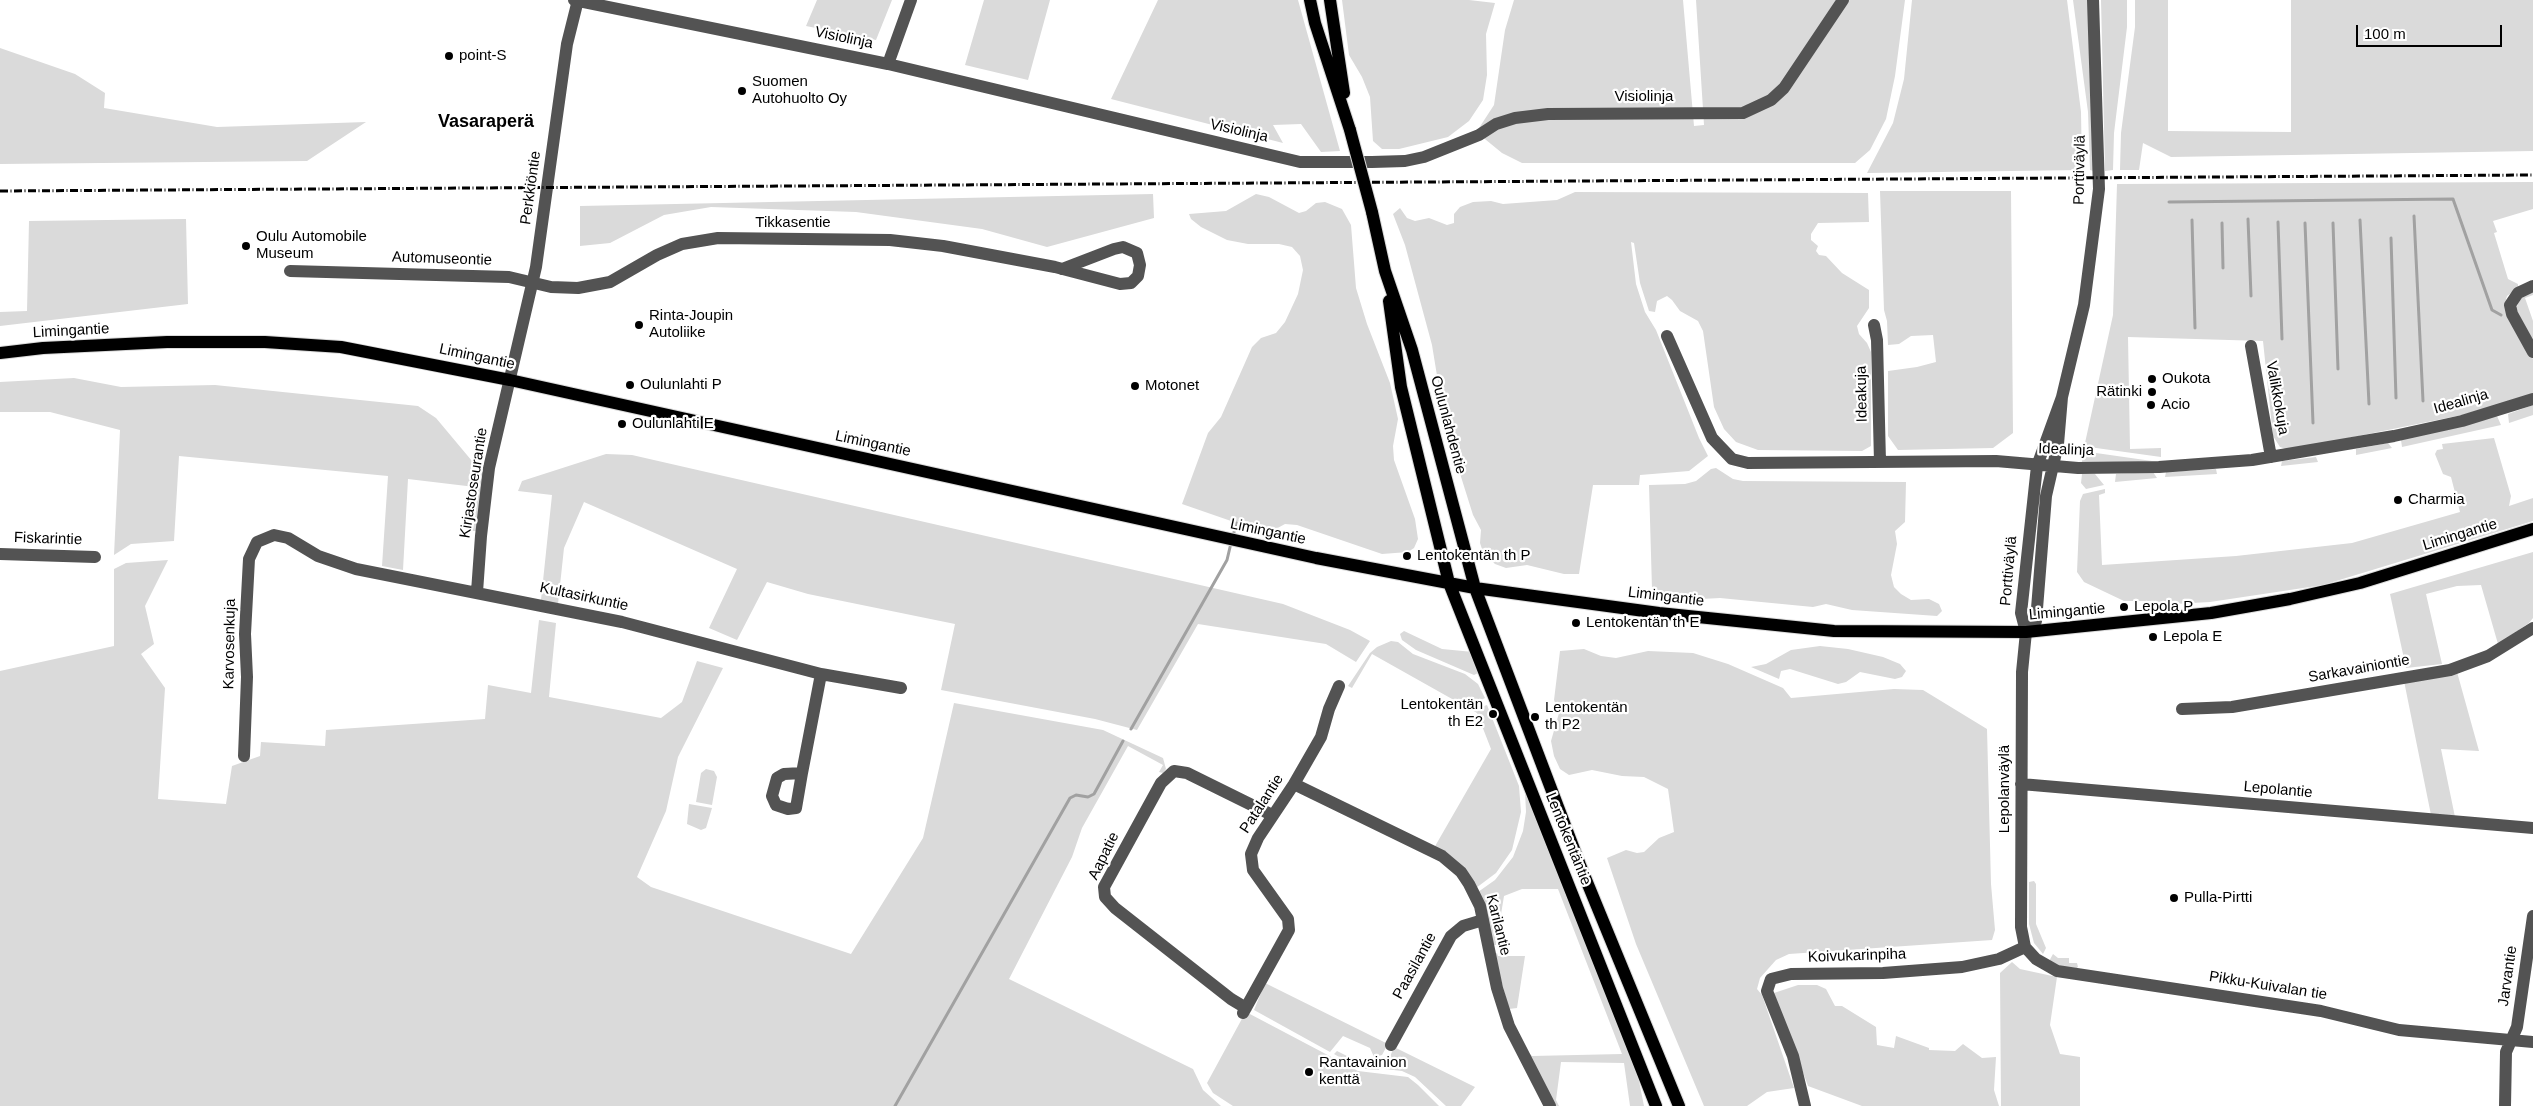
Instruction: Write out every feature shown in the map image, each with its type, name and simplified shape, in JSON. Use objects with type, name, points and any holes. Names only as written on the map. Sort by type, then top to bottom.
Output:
[{"type":"main road","name":"Oulunlahdentie","points":[[1310,0],[1315,23],[1350,130],[1372,212],[1385,271],[1401,387],[1449,583]]},
{"type":"main road","name":"Oulunlahdentie","points":[[1330,0],[1350,130]]},
{"type":"main road","name":"Oulunlahdentie","points":[[1385,271],[1412,350],[1475,588]]},
{"type":"main road","name":"Limingantie","points":[[0,353],[43,348],[157,343],[265,342],[341,347],[510,380],[1205,535],[1475,588],[1659,613],[1834,631],[2026,632],[2211,613],[2290,599],[2360,583],[2533,529]]},
{"type":"main road","name":"Lentokentäntie","points":[[1449,583],[1656,1106]]},
{"type":"main road","name":"Lentokentäntie","points":[[1475,588],[1580,865],[1679,1106]]},
{"type":"street","name":"Visiolinja","points":[[577,0],[888,64],[1300,162],[1405,161],[1424,157],[1452,146],[1479,135],[1496,124],[1515,118],[1548,114],[1743,113],[1771,100],[1784,88],[1842,0]]},
{"type":"street","name":"Perkkiöntie","points":[[510,380],[543,226],[567,44],[577,0]]},
{"type":"street","points":[[888,64],[912,0]]},
{"type":"street","name":"Porttiväylä","points":[[2026,632],[2021,613],[2037,466],[2062,397],[2084,305],[2100,189],[2092,0]]},
{"type":"street","name":"Tikkasentie","points":[[532,282],[568,288],[599,285],[627,274],[657,255],[682,244],[718,238],[890,240],[943,246],[1062,268],[1120,284],[1131,283],[1138,276],[1140,265],[1137,253],[1123,248],[1114,249],[1062,268]]},
{"type":"street","name":"Automuseontie","points":[[290,271],[509,277],[532,282]]},
{"type":"street","points":[[2533,286],[2518,294],[2510,305],[2512,314],[2533,352]]},
{"type":"street","name":"Ideakuja","points":[[1874,325],[1877,340],[1880,462]]},
{"type":"street","name":"Idealinja","points":[[1667,336],[1712,438],[1732,459],[1748,462],[1996,461],[2052,467],[2159,467],[2271,457],[2394,436],[2462,421],[2533,399]]},
{"type":"street","name":"Valikkokuja","points":[[2251,346],[2271,457]]},
{"type":"street","name":"Kirjastoseurantie","points":[[477,592],[480,536],[489,468],[510,380]]},
{"type":"street","name":"Porttiväylä","points":[[2026,632],[2036,621],[2046,496],[2058,444],[2062,397]]},
{"type":"street","name":"Kultasirkuntie","points":[[263,538],[274,535],[288,538],[326,560],[356,569],[622,622],[820,674],[901,688]]},
{"type":"street","name":"Karvosenkuja","points":[[244,756],[248,559],[253,547],[263,538]]},
{"type":"street","name":"Fiskarintie","points":[[0,554],[95,557]]},
{"type":"street","name":"Sarkavainiontie","points":[[2182,710],[2232,707],[2450,670],[2488,656],[2533,628]]},
{"type":"street","name":"Lepolanväylä","points":[[2025,947],[2021,927],[2021,784],[2022,672],[2026,632]]},
{"type":"street","points":[[802,774],[820,674]]},
{"type":"street","name":"Patalantie","points":[[1244,1011],[1289,930],[1288,919],[1253,870],[1250,859],[1258,838],[1294,784],[1321,737],[1329,708],[1340,686]]},
{"type":"street","name":"Aapatie","points":[[1244,1011],[1115,908],[1105,897],[1104,887],[1161,784],[1174,772],[1188,773],[1272,815]]},
{"type":"street","name":"Karilantie","points":[[1294,784],[1449,861],[1469,884],[1483,920],[1497,988],[1507,1020],[1550,1106]]},
{"type":"street","name":"Lepolantie","points":[[2021,784],[2533,828]]},
{"type":"street","name":"Jarvantie","points":[[2505,1106],[2506,1052],[2517,1027],[2533,916]]},
{"type":"street","name":"Paasilantie","points":[[1391,1045],[1451,936],[1463,926],[1483,920]]},
{"type":"street","name":"Pikku-Kuivalan tie","points":[[2025,947],[2042,964],[2057,970],[2321,1011],[2416,1033],[2533,1042]]},
{"type":"street","name":"Koivukarinpiha","points":[[1805,1106],[1794,1056],[1767,991],[1771,979],[1791,974],[1883,973],[1962,967],[1999,959],[2025,947]]},
{"type":"shaded area","points":[[817,0],[892,0],[876,40],[806,26]]},
{"type":"shaded area","points":[[984,0],[1050,0],[1028,80],[965,65]]},
{"type":"shaded area","points":[[1158,0],[1298,0],[1340,151],[1321,152],[1301,124],[1273,125],[1283,143],[1111,99]]},
{"type":"shaded area","points":[[1342,0],[1469,0],[1495,3],[1486,34],[1487,75],[1483,100],[1469,121],[1448,137],[1399,149],[1382,149],[1373,141],[1370,97],[1362,77],[1349,55]]},
{"type":"shaded area","points":[[1514,0],[1683,0],[1694,126],[1704,125],[1696,0],[1905,0],[1895,76],[1886,119],[1870,150],[1855,163],[1522,163],[1502,153],[1480,135],[1479,128],[1494,105],[1505,30]]},
{"type":"shaded area","points":[[1912,0],[2067,0],[2081,112],[2082,170],[1867,173],[1893,123],[1904,79]]},
{"type":"shaded area","points":[[2073,0],[2090,0],[2094,171],[2090,170],[2088,112]]},
{"type":"shaded area","points":[[2101,0],[2127,0],[2127,27],[2114,133],[2113,170],[2105,171]]},
{"type":"shaded area","points":[[2135,0],[2168,0],[2168,131],[2291,132],[2291,0],[2533,0],[2533,151],[2171,157],[2143,143],[2139,170],[2120,170],[2121,133],[2135,27]]},
{"type":"shaded area","points":[[0,48],[75,74],[105,93],[104,108],[217,127],[366,122],[307,161],[0,164]]},
{"type":"shaded area","points":[[2533,182],[2533,209],[2493,221],[2497,232],[2494,233],[2508,279],[2518,284],[2518,288],[2507,296],[2505,303],[2509,317],[2533,359],[2533,394],[2462,415],[2289,450],[2280,447],[2273,436],[2263,341],[2128,337],[2130,449],[2161,448],[2161,457],[2089,447],[2085,443],[2113,315],[2117,184]]},
{"type":"shaded area","points":[[1880,191],[2011,191],[2013,433],[1993,448],[1898,450],[1888,436],[1888,371],[1936,362],[1933,335],[1911,336],[1899,344],[1888,345],[1887,321],[1884,310]]},
{"type":"shaded area","points":[[1575,192],[1868,193],[1869,222],[1818,223],[1811,234],[1811,240],[1818,246],[1816,251],[1819,255],[1826,256],[1842,273],[1869,290],[1869,308],[1857,326],[1859,334],[1867,343],[1871,352],[1871,446],[1862,451],[1758,450],[1736,442],[1724,429],[1714,407],[1703,331],[1698,321],[1680,311],[1667,296],[1657,301],[1655,312],[1649,311],[1640,283],[1634,243],[1631,242],[1636,284],[1645,312],[1656,330],[1708,456],[1689,471],[1640,475],[1639,485],[1593,485],[1579,574],[1564,574],[1527,565],[1506,568],[1495,564],[1483,552],[1480,543],[1481,530],[1473,515],[1457,464],[1440,394],[1432,345],[1405,245],[1393,214],[1400,208],[1407,218],[1415,221],[1429,218],[1447,225],[1454,223],[1454,214],[1460,207],[1473,202],[1491,201],[1503,204],[1557,200]]},
{"type":"shaded area","points":[[1153,194],[1154,218],[1047,247],[982,229],[856,212],[711,207],[664,215],[610,243],[580,246],[580,206]]},
{"type":"shaded area","points":[[1256,194],[1269,197],[1299,213],[1306,211],[1316,203],[1325,202],[1342,209],[1351,225],[1356,288],[1367,324],[1390,383],[1398,419],[1393,446],[1394,460],[1415,519],[1418,539],[1414,548],[1408,552],[1382,554],[1297,525],[1285,524],[1272,531],[1257,530],[1182,504],[1208,433],[1221,417],[1252,347],[1261,338],[1276,333],[1285,322],[1298,294],[1303,270],[1300,256],[1292,247],[1279,244],[1248,244],[1227,240],[1201,227],[1191,219],[1189,214],[1226,211]]},
{"type":"shaded area","points":[[186,219],[188,304],[0,326],[0,312],[27,311],[29,221]]},
{"type":"shaded area","points":[[2533,291],[2533,295],[2525,298],[2533,321],[2533,344],[2520,320],[2516,308],[2521,298]]},
{"type":"shaded area","points":[[74,378],[121,387],[215,385],[418,406],[436,418],[472,461],[484,470],[476,531],[472,531],[475,487],[408,479],[403,570],[382,566],[388,476],[179,456],[174,541],[131,544],[114,555],[120,430],[50,412],[0,412],[0,382]]},
{"type":"shaded area","points":[[2533,405],[2533,415],[2509,423],[2508,414]]},
{"type":"shaded area","points":[[2497,416],[2501,425],[2402,447],[2401,440]]},
{"type":"shaded area","points":[[2494,438],[2511,496],[2509,506],[2533,498],[2533,521],[2323,585],[2210,602],[2155,605],[2154,601],[2124,601],[2084,582],[2077,572],[2080,501],[2083,494],[2105,489],[2105,493],[2099,495],[2102,565],[2236,556],[2352,543],[2460,512],[2451,477],[2443,474],[2435,454],[2437,450],[2443,449],[2442,444]]},
{"type":"shaded area","points":[[2388,443],[2392,448],[2356,455],[2356,449]]},
{"type":"shaded area","points":[[2089,452],[2152,461],[2082,463],[2082,456]]},
{"type":"shaded area","points":[[606,454],[632,455],[1283,604],[1350,630],[1370,641],[1356,662],[1326,644],[1198,624],[1137,730],[1095,719],[941,690],[955,624],[808,594],[767,582],[737,640],[709,628],[737,569],[584,502],[564,548],[558,604],[541,600],[552,495],[518,491],[522,481]]},
{"type":"shaded area","points":[[2316,457],[2318,462],[2281,466],[2282,461]]},
{"type":"shaded area","points":[[1716,468],[1733,479],[1743,481],[1906,482],[1905,522],[1895,531],[1897,544],[1891,575],[1894,587],[1911,600],[1929,599],[1939,604],[1942,611],[1937,616],[1852,610],[1826,604],[1813,607],[1720,598],[1701,599],[1675,596],[1652,589],[1649,485],[1685,484],[1696,481],[1711,469]]},
{"type":"shaded area","points":[[2216,469],[2217,474],[2165,477],[2166,472]]},
{"type":"shaded area","points":[[2153,472],[2157,478],[2115,482],[2116,474]]},
{"type":"shaded area","points":[[2082,474],[2095,474],[2104,485],[2086,489],[2081,483]]},
{"type":"shaded area","points":[[2533,552],[2533,618],[2529,623],[2498,644],[2481,585],[2457,586],[2426,594],[2442,664],[2406,668],[2390,594]]},
{"type":"shaded area","points":[[168,560],[145,606],[154,644],[141,654],[165,688],[158,799],[226,804],[232,766],[260,756],[261,742],[325,746],[326,730],[485,719],[488,685],[531,693],[539,620],[556,623],[549,697],[661,718],[682,702],[697,661],[723,668],[678,757],[666,811],[637,877],[651,887],[851,954],[923,838],[954,703],[1103,730],[1163,758],[1166,769],[1163,773],[1159,772],[1163,765],[1128,746],[1082,828],[1072,857],[1009,979],[1193,1069],[1203,1090],[1221,1106],[0,1106],[0,671],[114,646],[114,569],[126,563]]},
{"type":"shaded area","points":[[1404,631],[1442,649],[1473,652],[1480,672],[1474,675],[1416,650],[1402,640],[1400,634]]},
{"type":"shaded area","points":[[1391,641],[1398,642],[1413,654],[1465,674],[1478,684],[1485,698],[1481,700],[1484,706],[1487,705],[1519,786],[1521,812],[1512,850],[1496,873],[1476,888],[1434,848],[1491,749],[1477,713],[1372,654],[1352,688],[1348,686],[1370,653],[1377,647]]},
{"type":"shaded area","points":[[1820,646],[1848,649],[1883,657],[1900,664],[1906,671],[1902,677],[1895,679],[1860,672],[1846,682],[1838,684],[1790,669],[1781,671],[1779,679],[1751,667],[1766,664],[1791,650]]},
{"type":"shaded area","points":[[1584,649],[1601,656],[1616,658],[1648,651],[1693,653],[1728,664],[1783,688],[1791,698],[1894,689],[1923,690],[1987,729],[1991,884],[1995,930],[1992,940],[1789,954],[1776,960],[1760,978],[1757,989],[1762,995],[1794,1088],[1767,1092],[1747,1106],[1704,1106],[1636,944],[1607,858],[1626,850],[1637,853],[1644,852],[1659,838],[1674,832],[1668,789],[1644,777],[1622,776],[1592,770],[1569,775],[1560,769],[1554,756],[1551,741],[1559,713],[1554,700],[1560,651]]},
{"type":"shaded area","points":[[2457,672],[2479,751],[2441,749],[2455,817],[2431,815],[2404,681]]},
{"type":"shaded area","points":[[706,769],[714,771],[717,777],[712,805],[696,802],[701,773]]},
{"type":"shaded area","points":[[1525,791],[1636,1066],[1644,1106],[1630,1106],[1624,1063],[1561,1062],[1556,1100],[1559,1106],[1554,1106],[1528,1052],[1532,1056],[1622,1054],[1558,889],[1522,889],[1504,896],[1496,945],[1493,945],[1478,892],[1495,880],[1513,857],[1523,831],[1526,812]]},
{"type":"shaded area","points":[[689,804],[712,808],[706,828],[701,830],[687,824]]},
{"type":"shaded area","points":[[2034,881],[2036,884],[2036,924],[2046,948],[2043,954],[2034,943],[2029,924],[2029,882]]},
{"type":"shaded area","points":[[1497,953],[1498,956],[1525,956],[1517,1008],[1509,1009],[1494,954]]},
{"type":"shaded area","points":[[2053,954],[2058,958],[2069,958],[2069,963],[2077,963],[2078,967],[2076,969],[2048,963]]},
{"type":"shaded area","points":[[2012,962],[2020,969],[2057,977],[2050,1025],[2060,1054],[2080,1057],[2080,1106],[2001,1106],[2000,973]]},
{"type":"shaded area","points":[[1265,983],[1388,1044],[1382,1055],[1374,1057],[1370,1048],[1343,1036],[1330,1052],[1254,1010]]},
{"type":"shaded area","points":[[1798,985],[1817,985],[1826,989],[1835,1006],[1842,1006],[1876,1027],[1877,1045],[1894,1048],[1896,1036],[1929,1048],[1929,1050],[1955,1051],[1963,1044],[1982,1058],[1996,1057],[1994,1090],[1999,1106],[1862,1106],[1808,1086],[1774,993]]},
{"type":"shaded area","points":[[1248,1013],[1358,1071],[1408,1077],[1439,1106],[1233,1106],[1213,1093],[1207,1083],[1244,1015]]},
{"type":"shaded area","points":[[1394,1047],[1475,1087],[1461,1106],[1446,1106],[1415,1077],[1402,1071],[1385,1069]]},
{"type":"shaded area","points":[[1337,1051],[1367,1066],[1379,1066],[1379,1070],[1365,1069],[1348,1062],[1334,1054]]},
{"type":"waterway","points":[[2169,202],[2453,199],[2492,310],[2501,315]]},
{"type":"waterway","points":[[2414,216],[2423,401]]},
{"type":"waterway","points":[[2248,219],[2251,296]]},
{"type":"waterway","points":[[2192,220],[2195,328]]},
{"type":"waterway","points":[[2360,220],[2369,404]]},
{"type":"waterway","points":[[2278,222],[2282,339]]},
{"type":"waterway","points":[[2222,223],[2223,268]]},
{"type":"waterway","points":[[2305,223],[2313,423]]},
{"type":"waterway","points":[[2333,223],[2338,369]]},
{"type":"waterway","points":[[2391,238],[2396,398]]},
{"type":"waterway","points":[[1233,537],[1236,523]]},
{"type":"waterway","points":[[1131,729],[1227,560],[1231,543]]},
{"type":"waterway","points":[[895,1106],[1070,798],[1076,795],[1088,797],[1094,794],[1123,741]]},
{"type":"railway","points":[[0,191],[2533,175]]},
{"type":"place","name":"point-S","points":[[449,56]]},
{"type":"place","name":"Suomen Autohuolto Oy","points":[[742,91]]},
{"type":"place","name":"Oulu Automobile Museum","points":[[246,246]]},
{"type":"place","name":"Rinta-Joupin Autoliike","points":[[639,325]]},
{"type":"place","name":"Oukota","points":[[2152,379]]},
{"type":"place","name":"Oulunlahti P","points":[[630,385]]},
{"type":"place","name":"Motonet","points":[[1135,386]]},
{"type":"place","name":"Rätinki","points":[[2152,392]]},
{"type":"place","name":"Acio","points":[[2151,405]]},
{"type":"place","name":"Oulunlahti E","points":[[622,424]]},
{"type":"place","name":"Charmia","points":[[2398,500]]},
{"type":"place","name":"Lentokentän th P","points":[[1407,556]]},
{"type":"place","name":"Lepola P","points":[[2124,607]]},
{"type":"place","name":"Lentokentän th E","points":[[1576,623]]},
{"type":"place","name":"Lepola E","points":[[2153,637]]},
{"type":"place","name":"Lentokentän th E2","points":[[1493,714]]},
{"type":"place","name":"Lentokentän th P2","points":[[1535,717]]},
{"type":"place","name":"Pulla-Pirtti","points":[[2174,898]]},
{"type":"place","name":"Rantavainion kenttä","points":[[1309,1072]]},
{"type":"district","name":"Vasaraperä","points":[[486,122]]}]
